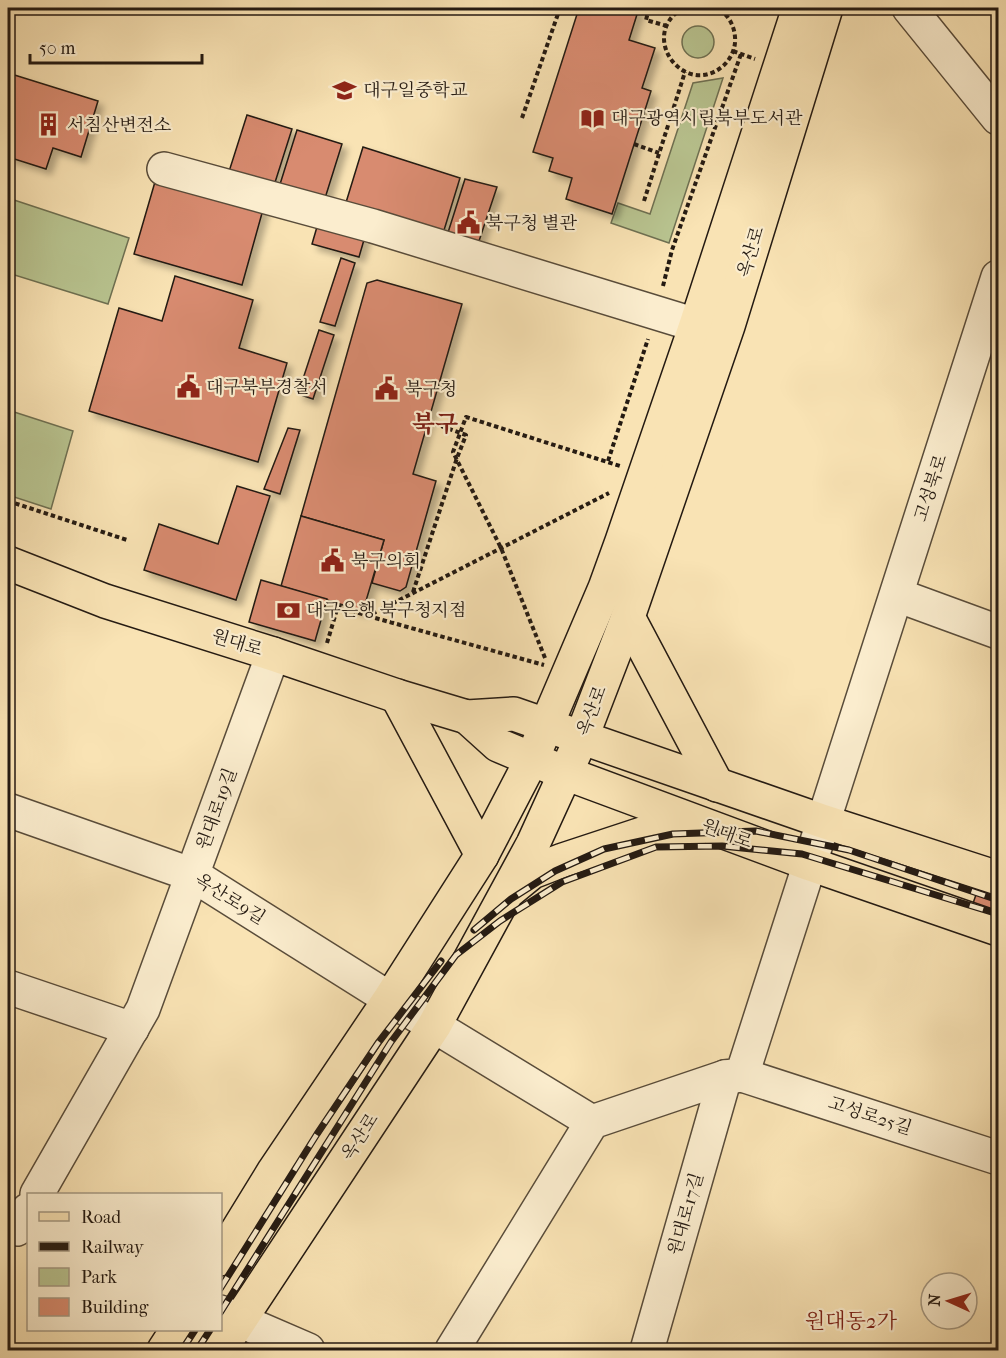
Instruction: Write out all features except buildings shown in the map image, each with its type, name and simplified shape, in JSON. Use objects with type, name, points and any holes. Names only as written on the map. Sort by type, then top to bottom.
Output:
[{"type":"main road","name":"옥산로","points":[[222,1256],[274,1171],[390,999],[482,855],[532,759],[605,588],[696,325],[799,8]]},
{"type":"main road","name":"옥산로","points":[[220,1350],[230,1316],[434,1026],[533,844],[581,739],[628,617],[728,326],[826,8]]},
{"type":"main road","name":"원대로","points":[[8,563],[105,601],[467,717],[514,714],[822,821],[999,878]]},
{"type":"main road","points":[[628,617],[717,785]]},
{"type":"main road","points":[[397,696],[482,855]]},
{"type":"main road","name":"원대로","points":[[467,717],[498,745],[565,773],[810,864],[999,929]]},
{"type":"main road","points":[[507,893],[532,872],[648,832],[711,828]]},
{"type":"main road","points":[[164,1350],[176,1331]]},
{"type":"street","points":[[909,8],[999,118]]},
{"type":"street","points":[[164,169],[373,226],[696,325]]},
{"type":"street","name":"고성북로","points":[[810,864],[999,277]]},
{"type":"street","points":[[897,595],[999,632]]},
{"type":"street","name":"원대로19길","points":[[38,1193],[143,1009],[273,654]]},
{"type":"street","name":"옥산로9길","points":[[8,810],[193,875],[434,1026]]},
{"type":"street","points":[[452,1350],[592,1122],[734,1076],[810,864]]},
{"type":"street","points":[[8,987],[132,1029]]},
{"type":"street","points":[[434,1026],[592,1122]]},
{"type":"street","name":"고성로25길","points":[[734,1076],[999,1158]]},
{"type":"street","name":"원대로17길","points":[[655,1348],[734,1076]]},
{"type":"street","points":[[230,1316],[308,1350]]},
{"type":"path","points":[[522,118],[560,8]]},
{"type":"path","points":[[649,8],[646,20],[667,26]]},
{"type":"path","points":[[682,8],[676,12],[667,26],[664,45],[675,66],[697,75],[708,74],[719,69],[728,62],[733,51],[734,28],[729,18],[716,8]]},
{"type":"path","points":[[608,461],[656,313],[672,250],[741,54]]},
{"type":"path","points":[[644,201],[686,72]]},
{"type":"path","points":[[634,144],[659,153]]},
{"type":"path","points":[[319,670],[338,606],[548,667],[501,548],[453,452],[466,417],[620,465],[617,474]]},
{"type":"path","points":[[435,424],[460,433]]},
{"type":"path","points":[[413,593],[457,458]]},
{"type":"path","points":[[368,616],[612,492],[608,503]]},
{"type":"path","points":[[8,501],[128,540]]},
{"type":"green space","points":[[698,26],[709,31],[714,42],[709,53],[698,58],[687,53],[682,42],[687,31]]},
{"type":"green space","points":[[723,78],[669,243],[611,223],[618,203],[650,214],[693,83]]},
{"type":"green space","points":[[8,198],[129,238],[108,304],[8,273]]},
{"type":"green space","points":[[8,410],[73,431],[51,509],[8,495]]},
{"type":"railway","points":[[474,930],[511,899],[555,871],[604,849],[673,834],[756,831],[849,850],[998,900]]},
{"type":"railway","points":[[222,1310],[391,1042],[456,955],[500,921],[562,882],[656,847],[722,846],[802,854],[998,914]]},
{"type":"railway","points":[[222,1286],[317,1134],[378,1043],[441,961]]},
{"type":"railway","points":[[182,1350],[194,1331]]},
{"type":"railway","points":[[197,1350],[209,1331]]},
{"type":"place","name":"대구일중학교","points":[[345,90]]},
{"type":"place","name":"대구광역시립북부도서관","points":[[593,118]]},
{"type":"place","name":"서침산변전소","points":[[49,125]]},
{"type":"place","name":"북구청 별관","points":[[468,223]]},
{"type":"place","name":"대구북부경찰서","points":[[188,387]]},
{"type":"place","name":"북구청","points":[[387,389]]},
{"type":"place","name":"북구의회","points":[[333,561]]},
{"type":"place","name":"대구은행 북구청지점","points":[[288,610]]},
{"type":"district","name":"북구","points":[[435,424]]},
{"type":"district","name":"원대동2가","points":[[851,1321]]}]
